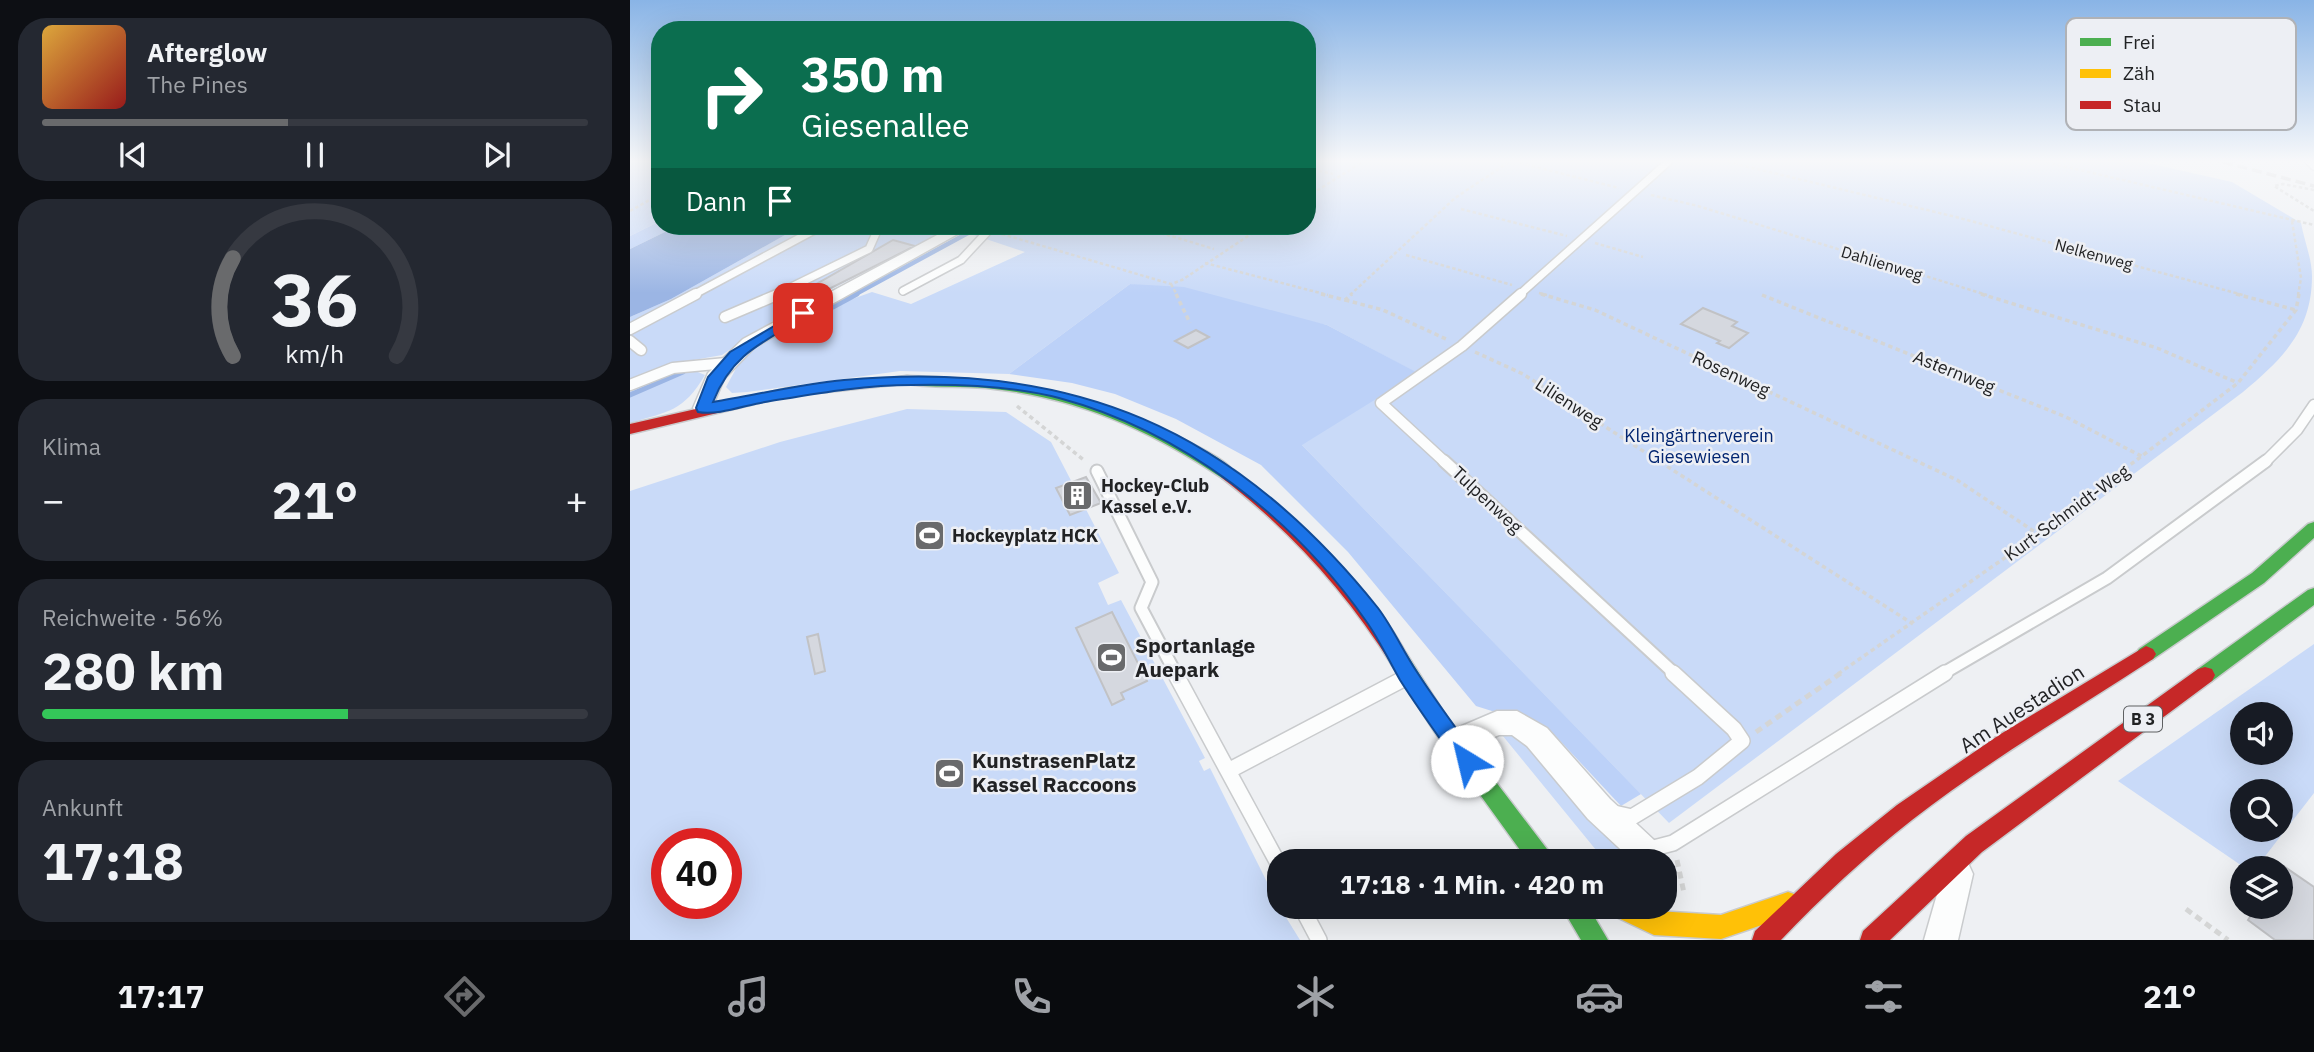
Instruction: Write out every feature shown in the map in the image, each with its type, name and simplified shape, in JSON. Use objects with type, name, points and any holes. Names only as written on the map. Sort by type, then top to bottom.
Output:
[{"type":"street","points":[[703,408],[715,377],[726,363],[759,338],[960,235]]},
{"type":"street","points":[[630,429],[703,408],[841,385],[912,380],[986,383],[1059,394],[1111,410],[1163,433],[1207,458],[1270,505],[1333,568],[1373,616],[1453,743],[1534,849]]},
{"type":"street","name":"Am Auestadion","points":[[1764,940],[1799,901],[1844,861],[1953,778],[2253,582],[2314,528]]},
{"type":"street","name":"B 3","points":[[1872,940],[1974,844],[2314,595]]},
{"type":"street","points":[[1453,743],[1497,723],[1517,723],[1537,737],[1599,809],[1642,849]]},
{"type":"street","points":[[1518,827],[1545,849]]},
{"type":"street","points":[[1941,940],[1956,877],[1974,844]]},
{"type":"street","points":[[1646,919],[1654,923],[1721,927],[1799,901]]},
{"type":"street","points":[[1582,919],[1596,940]]},
{"type":"street","points":[[1622,919],[1633,932]]},
{"type":"lane","name":"Tulpenweg","points":[[1619,206],[1462,346],[1381,403],[1734,729],[1742,741]]},
{"type":"lane","points":[[630,329],[805,235]]},
{"type":"lane","points":[[725,317],[801,284],[869,249],[875,235]]},
{"type":"lane","points":[[903,291],[961,260],[971,235]]},
{"type":"lane","points":[[630,341],[641,350]]},
{"type":"lane","points":[[630,386],[681,366],[726,363]]},
{"type":"lane","points":[[1647,849],[1673,843],[1888,706],[2107,578],[2255,472],[2297,430],[2314,405]]},
{"type":"lane","points":[[1097,471],[1152,582],[1141,608],[1270,849]]},
{"type":"lane","points":[[1228,771],[1409,676]]},
{"type":"lane","points":[[1599,809],[1632,817],[1698,777],[1742,741]]},
{"type":"lane","points":[[1308,919],[1320,940]]},
{"type":"path","points":[[1345,300],[1447,206]]},
{"type":"path","name":"Dahlienweg","points":[[1697,206],[2157,348],[2238,383]]},
{"type":"path","name":"Nelkenweg","points":[[1913,206],[2296,310]]},
{"type":"path","points":[[2235,206],[2314,225]]},
{"type":"path","points":[[1461,209],[1643,257]]},
{"type":"path","points":[[2292,221],[2301,278],[2296,310]]},
{"type":"path","points":[[999,235],[1171,284],[1182,280],[1248,235]]},
{"type":"path","points":[[1168,235],[1214,249]]},
{"type":"path","name":"Rosenweg","points":[[1406,255],[1595,310],[1944,474],[2039,534]]},
{"type":"path","name":"Lilienweg","points":[[1205,263],[1383,310],[1523,374],[1913,624]]},
{"type":"path","points":[[1171,284],[1191,323]]},
{"type":"path","name":"Asternweg","points":[[1762,295],[2066,417],[2143,457]]},
{"type":"path","name":"Kurt-Schmidt-Weg","points":[[1742,741],[1913,624],[2143,457],[2238,383],[2296,310]]},
{"type":"path","points":[[1007,398],[1097,471]]},
{"type":"path","points":[[1673,843],[1687,905]]},
{"type":"path","points":[[2186,909],[2228,940]]},
{"type":"green space","points":[[630,206],[651,206],[651,226],[630,236]]},
{"type":"green space","name":"Kleingärtnerverein Giesewiesen","points":[[1316,206],[2272,206],[2301,223],[2312,276],[2307,313],[2292,342],[2270,368],[2243,392],[1669,823],[1301,444],[1417,373],[1327,325],[1130,284],[1009,374],[900,371],[747,392],[732,393],[726,387],[738,365],[760,344],[819,311],[872,292],[911,304],[1025,252],[974,235],[1316,235]]},
{"type":"green space","points":[[785,235],[937,235],[783,314],[722,355],[677,363],[630,381],[630,317],[671,299]]},
{"type":"green space","points":[[688,368],[705,375],[682,403],[655,416],[630,423],[630,389]]},
{"type":"green space","points":[[907,409],[1006,412],[1051,442],[1119,573],[1098,583],[1108,605],[1121,600],[1205,758],[1199,761],[1204,771],[1210,768],[1267,882],[1267,919],[1287,919],[1300,940],[630,940],[630,491],[780,442]]},
{"type":"green space","points":[[2314,644],[2314,793],[2293,820],[2293,779],[2230,779],[2230,842],[2276,842],[2265,856],[2230,858],[2118,781],[2230,703],[2230,765],[2293,765],[2293,702],[2231,702]]},
{"type":"green space","points":[[1498,730],[1522,736],[1622,849],[1595,849]]},
{"type":"shaded area","points":[[651,226],[651,235],[659,235],[630,249],[630,236]]},
{"type":"shaded area","points":[[659,235],[785,235],[671,299],[630,317],[630,249]]},
{"type":"shaded area","points":[[1130,284],[1184,287],[1327,325],[1418,373],[1302,445],[1641,794],[1621,806],[1549,729],[1476,706],[1348,552],[1261,465],[1176,419],[1115,394],[1072,383],[1009,374]]},
{"type":"building","points":[[893,240],[915,246],[827,290],[813,286]]},
{"type":"building","points":[[1703,308],[1737,322],[1732,326],[1748,333],[1729,348],[1717,343],[1720,341],[1681,324]]},
{"type":"building","points":[[1196,330],[1209,337],[1188,348],[1175,341]]},
{"type":"building","name":"Hockey-Club Kassel e.V.","points":[[1086,477],[1101,503],[1070,515],[1056,488]]},
{"type":"building","points":[[1112,612],[1147,681],[1121,693],[1124,699],[1112,705],[1076,628]]},
{"type":"building","points":[[818,634],[825,671],[815,674],[807,637]]},
{"type":"building","points":[[2293,873],[2314,887],[2314,940],[2275,940],[2248,920],[2293,919]]},
{"type":"waterway","points":[[854,295],[964,235]]},
{"type":"waterway","points":[[833,307],[857,294]]},
{"type":"waterway","points":[[630,395],[683,372]]},
{"type":"traffic: fast","points":[[907,380],[994,385],[1075,400],[1153,429],[1228,474]]},
{"type":"traffic: fast","points":[[2146,654],[2258,578],[2314,528]]},
{"type":"traffic: fast","points":[[2205,675],[2314,595]]},
{"type":"traffic: fast","points":[[1399,659],[1441,725],[1533,849]]},
{"type":"traffic: fast","points":[[1582,919],[1596,940]]},
{"type":"traffic: slow","points":[[1646,919],[1654,923],[1721,927],[1788,904]]},
{"type":"traffic: jam","points":[[630,429],[788,392],[907,380]]},
{"type":"traffic: jam","points":[[1228,474],[1278,514],[1323,558],[1382,632],[1399,659]]},
{"type":"traffic: jam","points":[[1764,940],[1844,862],[1904,812],[2006,742],[2146,654]]},
{"type":"traffic: jam","points":[[1872,940],[1974,844],[2205,675]]},
{"type":"place","name":"Hockey-Club Kassel e.V.","points":[[1078,496]]},
{"type":"place","name":"Hockeyplatz HCK","points":[[929,536]]},
{"type":"place","name":"Sportanlage Auepark","points":[[1112,658]]},
{"type":"place","name":"KunstrasenPlatz Kassel Raccoons","points":[[949,773]]},
{"type":"route","points":[[803,313],[749,343],[734,355],[715,377],[703,408],[841,385],[912,380],[986,383],[1059,394],[1111,410],[1163,433],[1207,458],[1270,505],[1333,568],[1373,616],[1409,676],[1467,761]]}]
